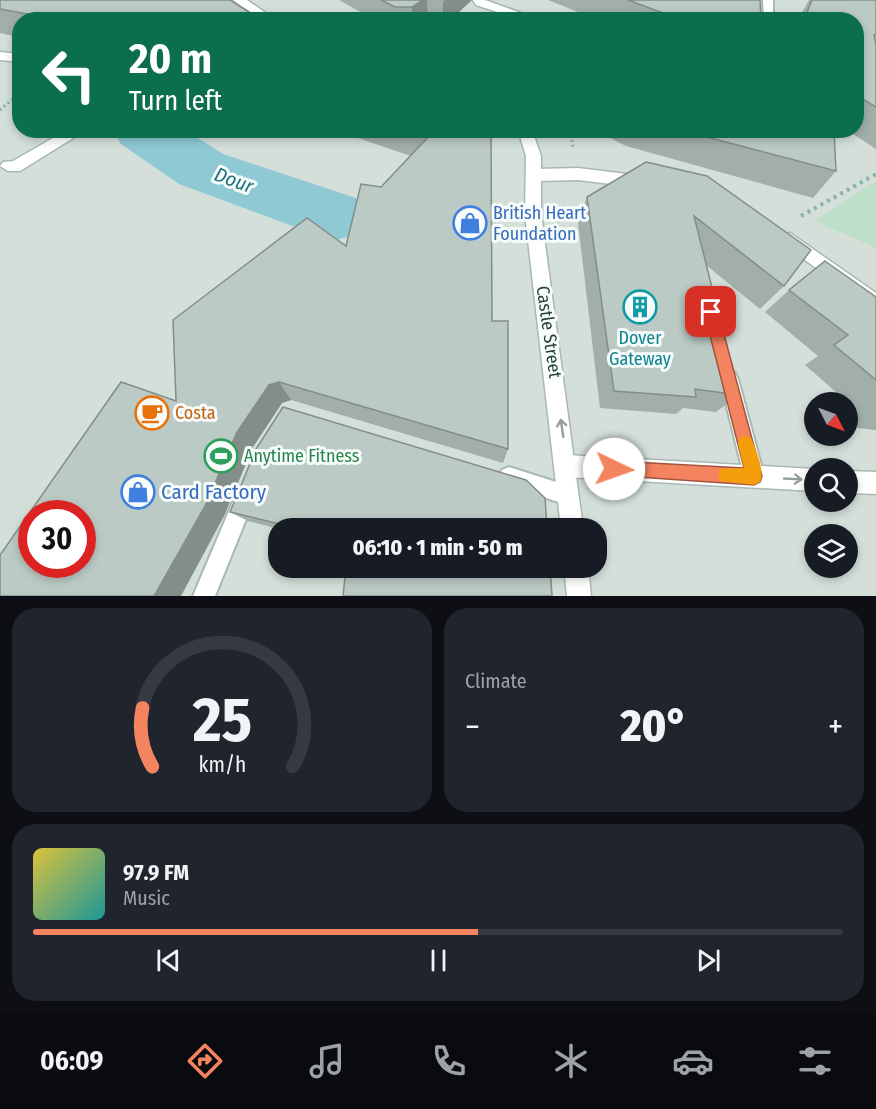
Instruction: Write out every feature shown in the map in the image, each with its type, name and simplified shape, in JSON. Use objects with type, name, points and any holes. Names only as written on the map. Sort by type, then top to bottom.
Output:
[{"type":"street","points":[[239,0],[258,12]]},
{"type":"street","points":[[479,0],[480,3],[515,12]]},
{"type":"street","points":[[8,166],[15,167],[65,138]]},
{"type":"street","name":"Castle Street","points":[[529,138],[534,154],[536,175],[532,197],[567,466],[571,518]]},
{"type":"street","points":[[536,175],[605,177],[664,186]]},
{"type":"street","points":[[776,231],[876,303]]},
{"type":"street","points":[[567,466],[804,479]]},
{"type":"street","points":[[858,482],[876,483]]},
{"type":"street","points":[[577,578],[579,596]]},
{"type":"lane","points":[[725,367],[754,476]]},
{"type":"lane","points":[[490,472],[568,495]]},
{"type":"lane","points":[[204,596],[253,477]]},
{"type":"path","points":[[0,110],[12,100]]},
{"type":"path","points":[[776,231],[876,174]]},
{"type":"shaded area","points":[[0,0],[876,0],[876,596],[0,596]]},
{"type":"green space","points":[[876,181],[876,248],[815,221]]},
{"type":"building","points":[[0,0],[230,0],[249,12],[16,12],[0,9]]},
{"type":"building","points":[[381,0],[423,0],[412,7],[395,7]]},
{"type":"building","points":[[628,0],[760,0],[761,12],[660,12]]},
{"type":"building","points":[[812,0],[876,0],[876,34],[874,35],[876,107],[864,100],[864,12],[807,12]]},
{"type":"building","points":[[427,138],[491,138],[492,321],[508,321],[508,449],[279,382],[269,385],[237,432],[205,506],[154,596],[0,596],[0,555],[18,529],[18,578],[96,578],[96,500],[38,500],[121,382],[176,401],[173,320],[307,218],[346,246],[361,184],[381,187]]},
{"type":"building","points":[[710,138],[834,138],[836,171]]},
{"type":"building","points":[[646,162],[707,176],[811,250],[784,286],[694,216],[739,395],[695,389],[696,397],[614,391],[587,197]]},
{"type":"building","points":[[825,261],[876,297],[876,380],[834,345],[848,335],[789,290]]},
{"type":"building","points":[[283,407],[526,480],[545,498],[546,518],[268,518],[268,521],[230,512],[256,449]]},
{"type":"building","points":[[345,578],[551,578],[552,596],[343,596]]},
{"type":"waterway","name":"Dour","points":[[153,138],[201,169],[333,216]]},
{"type":"slow traffic","points":[[726,475],[754,476],[746,444]]},
{"type":"place","name":"British Heart Foundation","points":[[470,223]]},
{"type":"place","name":"Dover Gateway","points":[[640,307]]},
{"type":"place","name":"Costa","points":[[152,413]]},
{"type":"place","name":"Anytime Fitness","points":[[221,456]]},
{"type":"place","name":"Card Factory","points":[[138,492]]},
{"type":"route","points":[[614,469],[754,476],[711,312]]}]
